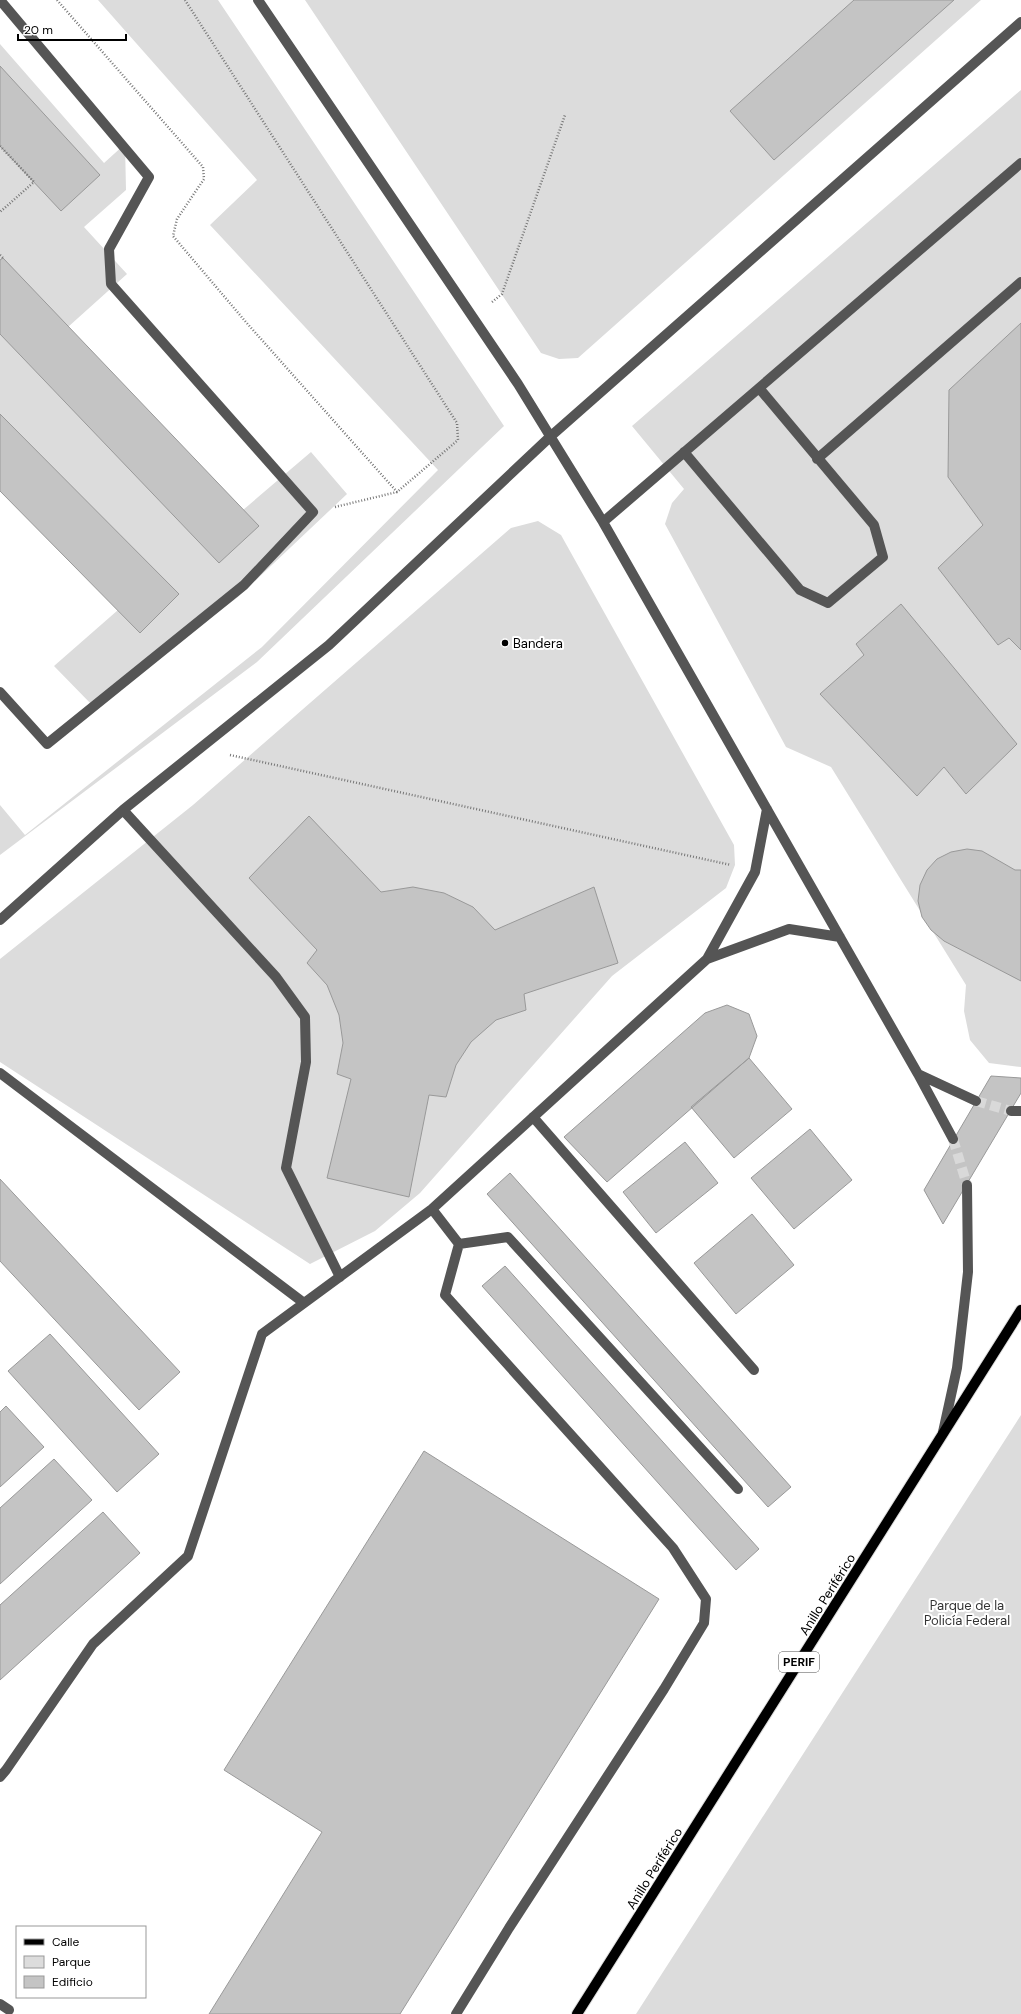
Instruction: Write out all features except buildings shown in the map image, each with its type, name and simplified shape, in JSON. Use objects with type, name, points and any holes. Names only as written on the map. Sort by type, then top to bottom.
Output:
[{"type":"main road","name":"Anillo Periférico","points":[[577,2014],[1021,1310]]},
{"type":"lane","points":[[0,0],[149,177],[109,249],[112,284],[313,512],[244,585],[47,744],[0,692]]},
{"type":"lane","points":[[258,0],[472,316],[551,436],[603,522],[918,1074],[953,1139]]},
{"type":"lane","points":[[0,920],[123,810],[329,645],[551,436],[1021,22]]},
{"type":"lane","points":[[603,522],[1021,163]]},
{"type":"lane","points":[[817,459],[1021,282]]},
{"type":"lane","points":[[684,452],[800,590],[828,603],[883,557],[874,525],[817,459],[759,388]]},
{"type":"lane","points":[[0,1777],[93,1644],[188,1556],[262,1334],[432,1209],[707,959],[755,872],[767,809]]},
{"type":"lane","points":[[123,810],[276,977],[305,1016],[306,1062],[286,1168],[340,1277]]},
{"type":"lane","points":[[707,959],[789,929],[840,938]]},
{"type":"lane","points":[[0,1073],[304,1303]]},
{"type":"lane","points":[[918,1074],[976,1100]]},
{"type":"lane","points":[[533,1117],[754,1370]]},
{"type":"lane","points":[[943,1435],[957,1368],[968,1272],[967,1185]]},
{"type":"lane","points":[[432,1209],[459,1244]]},
{"type":"lane","points":[[459,1244],[508,1237],[738,1489]]},
{"type":"lane","points":[[456,2014],[509,1928],[664,1689],[704,1623],[706,1599],[673,1548],[445,1295],[459,1244]]},
{"type":"lane","points":[[0,2004],[9,2010]]},
{"type":"path","points":[[57,0],[203,167],[204,179],[177,219],[172,236],[245,321],[397,492]]},
{"type":"path","points":[[185,0],[457,423],[458,440],[397,492],[313,512]]},
{"type":"path","points":[[472,316],[502,294],[565,115]]},
{"type":"path","points":[[0,146],[34,182],[0,212]]},
{"type":"path","points":[[0,255],[3,258]]},
{"type":"path","points":[[200,748],[735,865]]},
{"type":"green space","points":[[98,0],[218,0],[504,426],[257,662],[0,855],[0,805],[25,835],[262,647],[438,470],[210,225],[257,180]]},
{"type":"green space","points":[[305,0],[981,0],[578,358],[559,359],[541,353]]},
{"type":"green space","points":[[0,44],[104,163],[125,144],[126,190],[84,227],[127,274],[68,327],[243,510],[311,452],[347,494],[238,597],[93,706],[54,666],[118,610],[0,491]]},
{"type":"green space","points":[[1021,90],[1021,1067],[989,1063],[970,1040],[964,1011],[966,985],[831,767],[786,747],[665,524],[672,503],[684,489],[632,426]]},
{"type":"green space","points":[[538,521],[561,535],[734,845],[735,865],[726,888],[612,976],[420,1193],[375,1231],[310,1264],[0,1062],[0,959],[193,805],[511,528]]},
{"type":"green space","name":"Parque de la Policía Federal","points":[[1021,1415],[1021,2014],[636,2014]]},
{"type":"tunnel","points":[[976,1101],[1011,1111]]},
{"type":"tunnel","points":[[953,1139],[967,1185]]},
{"type":"place","name":"Bandera","points":[[505,643]]}]
